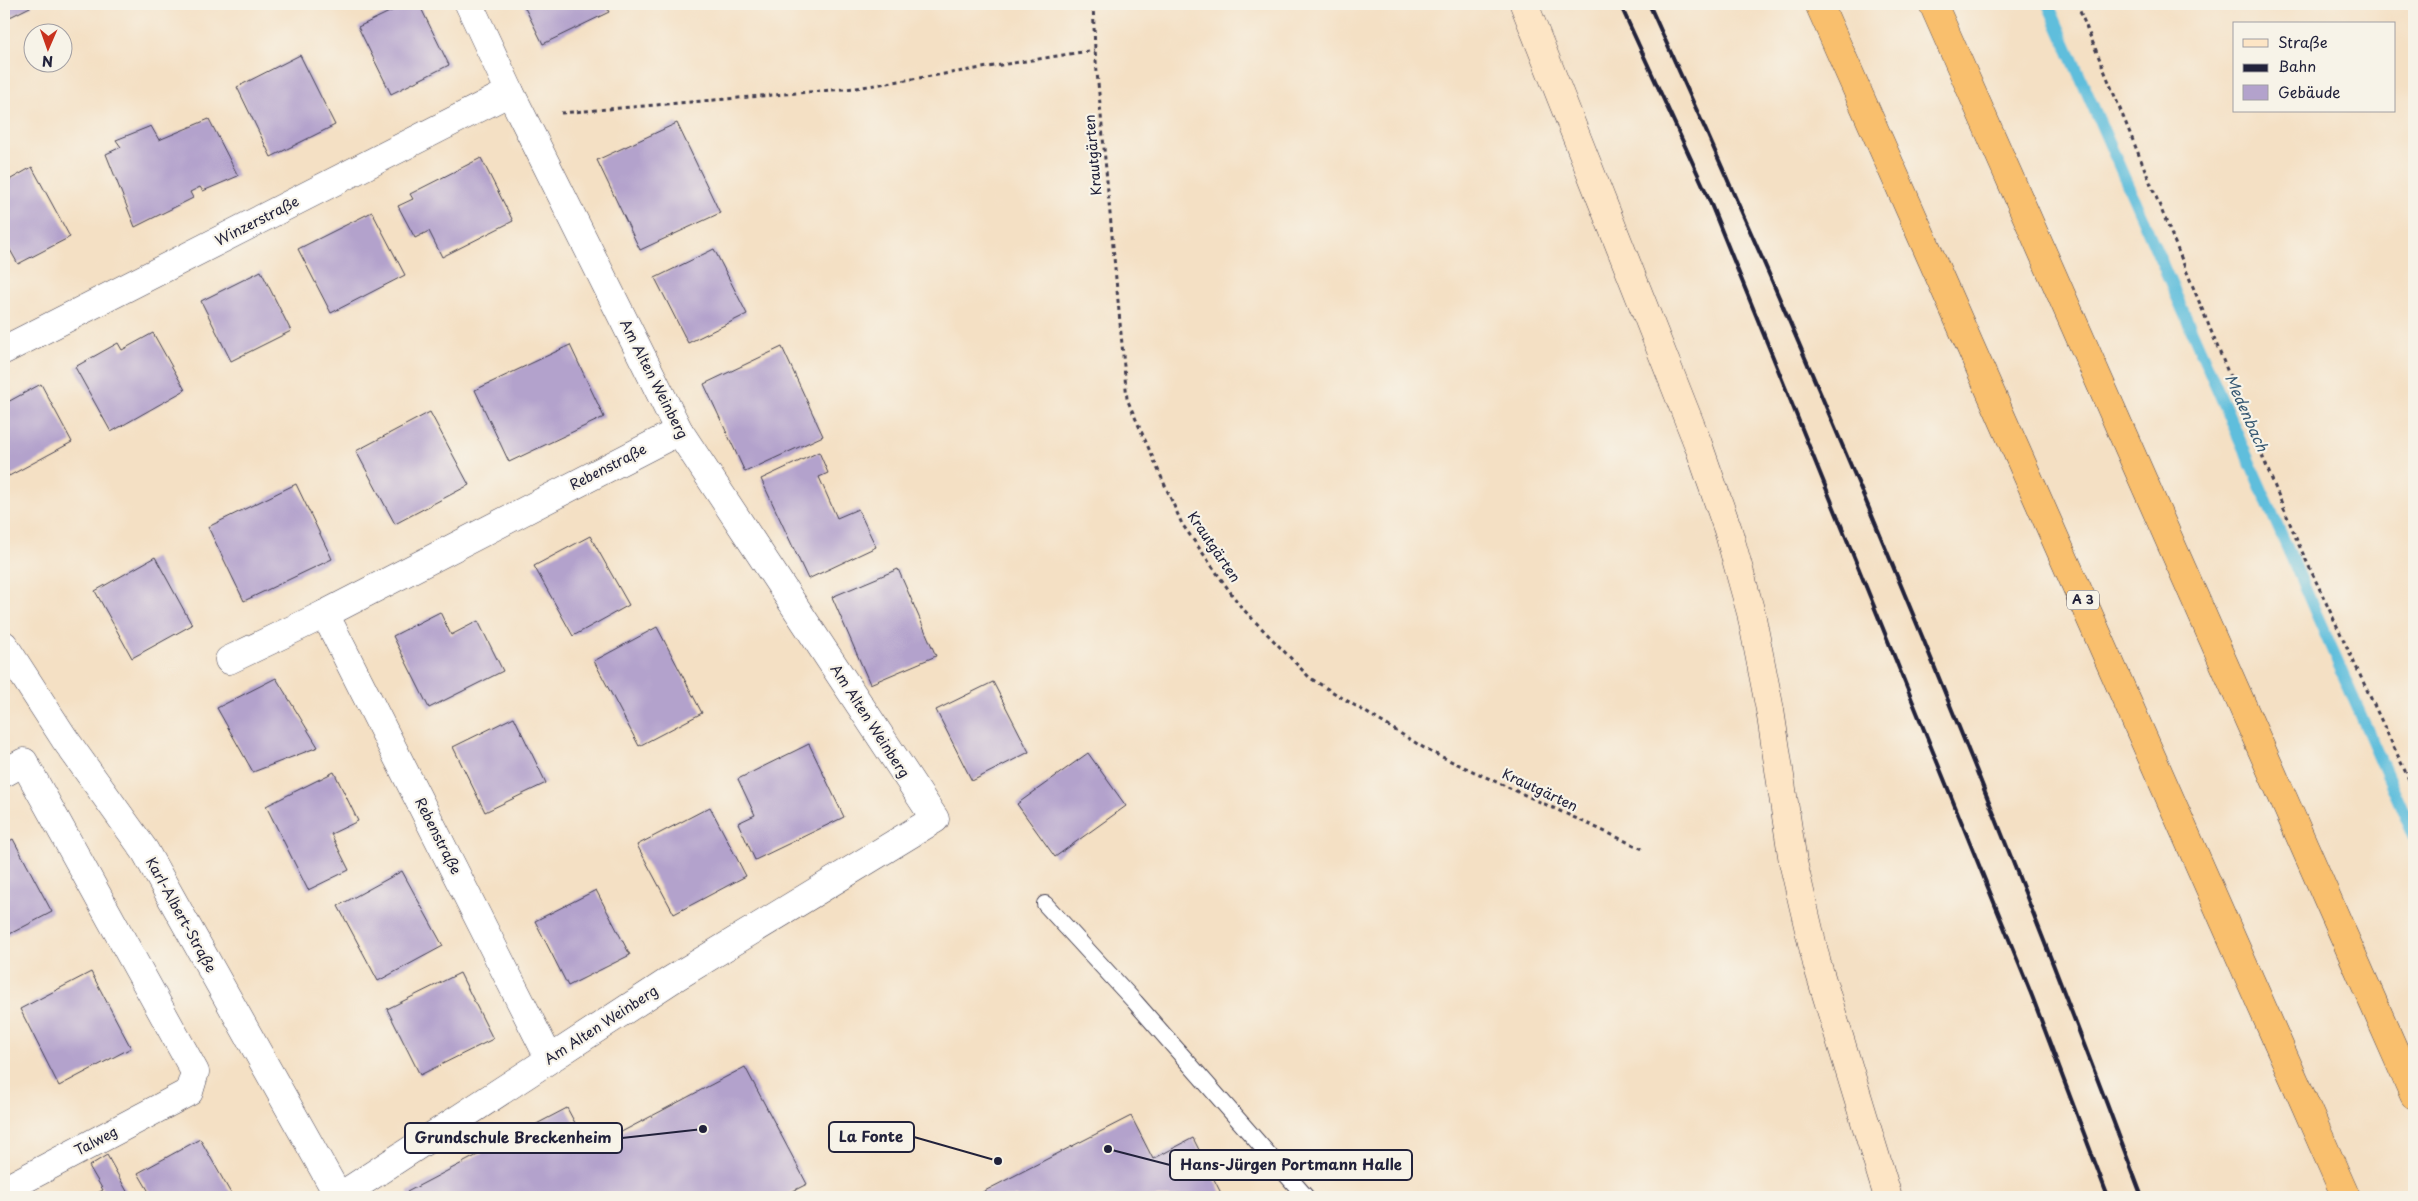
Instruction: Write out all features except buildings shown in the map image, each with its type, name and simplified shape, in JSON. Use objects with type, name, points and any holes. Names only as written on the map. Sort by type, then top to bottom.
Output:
[{"type":"highway","name":"A 3","points":[[1819,4],[2346,1197]]},
{"type":"highway","points":[[1933,4],[2414,1094]]},
{"type":"main road","points":[[1524,4],[1698,444],[1728,530],[1753,622],[1770,710],[1793,862],[1818,964],[1888,1197]]},
{"type":"street","name":"Am Alten Weinberg","points":[[339,1197],[671,980],[935,819],[678,431],[510,92],[469,4]]},
{"type":"street","name":"Winzerstraße","points":[[4,350],[510,92]]},
{"type":"street","name":"Rebenstraße","points":[[229,660],[325,614],[678,431]]},
{"type":"street","name":"Rebenstraße","points":[[325,614],[550,1058]]},
{"type":"street","name":"Karl-Albert-Straße","points":[[4,645],[64,738],[145,851],[339,1197]]},
{"type":"street","name":"Talweg","points":[[4,1190],[189,1092],[195,1072],[14,767]]},
{"type":"lane","points":[[1045,904],[1136,1002],[1306,1197]]},
{"type":"path","name":"Krautgärten","points":[[1093,4],[1095,50],[1127,399],[1182,524],[1242,607],[1310,678],[1429,751],[1645,850]]},
{"type":"path","points":[[2077,4],[2298,543],[2414,790]]},
{"type":"path","points":[[523,117],[856,88],[1095,50]]},
{"type":"waterway","name":"Medenbach","points":[[2048,4],[2414,836]]},
{"type":"railway","points":[[1620,4],[1706,192],[2032,996],[2108,1197]]},
{"type":"railway","points":[[1649,4],[1780,299],[1906,596],[2085,1046],[2142,1197]]},
{"type":"place","name":"Grundschule Breckenheim","points":[[703,1129]]},
{"type":"place","name":"Hans-Jürgen Portmann Halle","points":[[1108,1149]]},
{"type":"place","name":"La Fonte","points":[[998,1161]]}]
